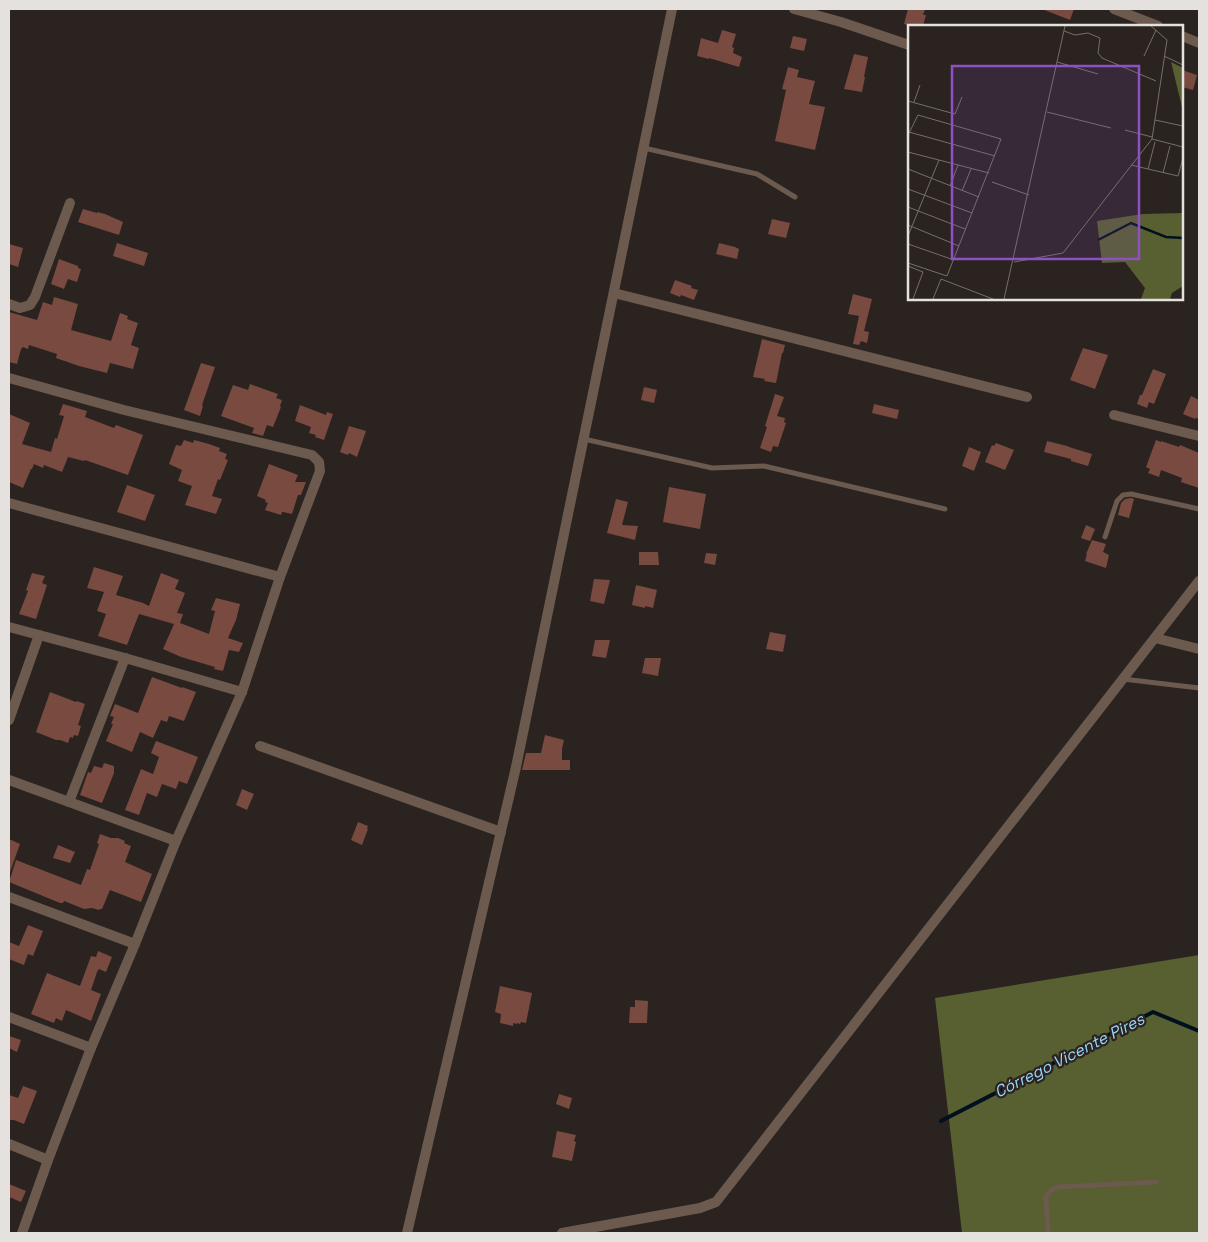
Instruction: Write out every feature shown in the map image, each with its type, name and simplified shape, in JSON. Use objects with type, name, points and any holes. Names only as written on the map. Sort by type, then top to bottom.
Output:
[{"type":"street","points":[[407,1233],[516,767],[672,9]]},
{"type":"street","points":[[794,9],[841,22],[908,45]]},
{"type":"street","points":[[1114,9],[1155,25]]},
{"type":"street","points":[[1183,36],[1199,43]]},
{"type":"street","points":[[9,304],[20,308],[30,305],[35,297],[70,203]]},
{"type":"street","points":[[614,293],[1027,397]]},
{"type":"street","points":[[9,378],[124,410],[312,455],[319,462],[320,471],[280,577],[242,692],[176,840],[91,1048],[22,1233]]},
{"type":"street","points":[[1114,415],[1199,436]]},
{"type":"street","points":[[9,504],[280,577]]},
{"type":"street","points":[[562,1233],[700,1208],[716,1202],[1199,581]]},
{"type":"street","points":[[9,627],[242,692]]},
{"type":"street","points":[[9,720],[39,635]]},
{"type":"street","points":[[1154,638],[1199,649]]},
{"type":"street","points":[[70,802],[125,658]]},
{"type":"street","points":[[260,746],[501,832]]},
{"type":"street","points":[[9,780],[176,840]]},
{"type":"street","points":[[9,897],[135,944]]},
{"type":"street","points":[[9,1017],[91,1048]]},
{"type":"street","points":[[9,1144],[48,1160]]},
{"type":"lane","points":[[644,148],[756,174],[795,197]]},
{"type":"lane","points":[[584,439],[712,468],[764,466],[945,509]]},
{"type":"lane","points":[[1104,536],[1117,501],[1123,496],[1131,494],[1199,509]]},
{"type":"lane","points":[[1123,679],[1199,688]]},
{"type":"lane","points":[[1048,1233],[1046,1197],[1051,1190],[1058,1187],[1156,1182]]},
{"type":"green space","points":[[1199,955],[1199,1233],[962,1233],[935,998]]},
{"type":"building","points":[[908,9],[925,9],[923,15],[926,15],[923,25],[904,24]]},
{"type":"building","points":[[1042,9],[1074,9],[1070,20]]},
{"type":"building","points":[[722,30],[736,34],[732,47],[734,48],[733,53],[742,57],[739,67],[697,56],[701,38],[718,43]]},
{"type":"building","points":[[793,36],[807,39],[804,51],[790,48]]},
{"type":"building","points":[[854,54],[868,57],[862,92],[844,89]]},
{"type":"building","points":[[788,67],[799,70],[797,77],[815,81],[809,104],[825,107],[815,150],[775,141],[786,90],[782,89]]},
{"type":"building","points":[[1183,70],[1197,75],[1193,90],[1183,87]]},
{"type":"building","points":[[83,209],[105,214],[123,222],[119,235],[78,222]]},
{"type":"building","points":[[772,219],[790,223],[786,238],[768,234]]},
{"type":"building","points":[[117,243],[148,253],[144,266],[113,256]]},
{"type":"building","points":[[719,243],[739,249],[737,259],[716,254]]},
{"type":"building","points":[[9,244],[23,248],[18,267],[9,264]]},
{"type":"building","points":[[59,259],[81,269],[77,282],[68,279],[64,289],[51,284]]},
{"type":"building","points":[[675,280],[698,290],[694,300],[670,293]]},
{"type":"building","points":[[853,294],[872,299],[864,331],[869,332],[867,343],[861,341],[859,345],[853,344],[859,316],[848,314]]},
{"type":"building","points":[[54,297],[78,304],[71,330],[111,341],[120,313],[128,316],[127,319],[138,323],[131,345],[139,348],[133,369],[110,363],[107,373],[56,358],[57,354],[29,345],[28,349],[23,347],[21,349],[17,364],[9,362],[9,312],[37,320],[43,302],[52,305]]},
{"type":"building","points":[[762,339],[785,345],[776,383],[753,377]]},
{"type":"building","points":[[1083,348],[1108,355],[1095,389],[1070,380]]},
{"type":"building","points":[[201,363],[215,367],[200,416],[184,410]]},
{"type":"building","points":[[1153,369],[1166,374],[1154,404],[1149,402],[1147,408],[1137,404]]},
{"type":"building","points":[[250,384],[278,394],[276,398],[282,400],[273,427],[267,425],[263,436],[252,433],[254,428],[221,416],[233,385],[248,390]]},
{"type":"building","points":[[644,387],[657,390],[654,403],[641,400]]},
{"type":"building","points":[[775,394],[784,397],[777,416],[785,418],[784,422],[786,423],[778,447],[773,446],[771,452],[760,448]]},
{"type":"building","points":[[1191,396],[1199,400],[1199,419],[1183,414]]},
{"type":"building","points":[[63,404],[87,411],[85,417],[114,428],[116,425],[143,435],[128,475],[85,460],[68,457],[62,472],[44,465],[43,468],[34,464],[23,488],[9,482],[9,414],[30,423],[22,444],[51,452],[64,416],[59,415]]},
{"type":"building","points":[[874,404],[899,410],[897,419],[872,413]]},
{"type":"building","points":[[300,405],[326,415],[327,412],[333,414],[324,440],[309,433],[311,427],[295,421]]},
{"type":"building","points":[[349,426],[366,431],[357,457],[349,453],[348,455],[340,452]]},
{"type":"building","points":[[184,440],[193,443],[194,440],[209,444],[220,448],[219,451],[227,454],[225,459],[228,460],[212,496],[222,499],[216,514],[185,505],[192,486],[178,481],[182,470],[169,464],[176,445],[181,446]]},
{"type":"building","points":[[1156,440],[1179,447],[1180,445],[1199,453],[1199,488],[1181,482],[1182,478],[1161,470],[1159,477],[1148,473],[1150,469],[1146,467]]},
{"type":"building","points":[[1047,441],[1092,454],[1088,466],[1071,461],[1071,459],[1044,452]]},
{"type":"building","points":[[996,443],[1014,450],[1005,470],[985,462],[992,445],[994,446]]},
{"type":"building","points":[[969,447],[981,452],[974,471],[962,466]]},
{"type":"building","points":[[269,464],[298,475],[295,482],[306,482],[301,495],[298,495],[292,514],[282,512],[281,515],[265,510],[268,503],[257,496]]},
{"type":"building","points":[[127,485],[155,495],[145,521],[117,512]]},
{"type":"building","points":[[669,487],[706,494],[700,529],[663,522]]},
{"type":"building","points":[[616,499],[628,502],[622,525],[638,526],[635,540],[607,533]]},
{"type":"building","points":[[1125,499],[1134,499],[1129,518],[1118,515],[1121,503]]},
{"type":"building","points":[[1086,525],[1095,529],[1090,541],[1081,538]]},
{"type":"building","points":[[1092,540],[1106,544],[1103,552],[1109,555],[1106,568],[1085,561]]},
{"type":"building","points":[[639,552],[658,552],[659,565],[639,565]]},
{"type":"building","points":[[706,553],[717,554],[715,565],[704,563]]},
{"type":"building","points":[[94,567],[123,576],[116,595],[149,606],[161,573],[179,580],[175,589],[185,593],[177,613],[183,614],[180,623],[209,634],[215,611],[211,610],[216,598],[240,604],[236,620],[228,638],[243,643],[239,652],[229,650],[223,671],[181,657],[163,649],[174,624],[139,614],[127,645],[98,636],[106,614],[97,611],[104,592],[87,588]]},
{"type":"building","points":[[32,573],[45,576],[42,583],[47,585],[36,619],[19,614],[28,591],[26,590]]},
{"type":"building","points":[[594,579],[610,580],[604,604],[590,601]]},
{"type":"building","points":[[636,585],[657,590],[653,608],[632,605]]},
{"type":"building","points":[[770,632],[786,635],[783,652],[766,649]]},
{"type":"building","points":[[595,640],[610,640],[606,658],[592,656]]},
{"type":"building","points":[[645,658],[661,658],[658,676],[642,673]]},
{"type":"building","points":[[152,677],[196,692],[184,721],[169,716],[167,722],[161,720],[153,738],[140,732],[132,752],[106,741],[113,724],[111,724],[114,717],[110,716],[115,704],[138,713]]},
{"type":"building","points":[[50,692],[85,704],[78,725],[81,726],[78,736],[70,737],[68,743],[36,732]]},
{"type":"building","points":[[545,735],[564,740],[562,760],[570,760],[570,770],[522,770],[526,753],[541,753]]},
{"type":"building","points":[[156,741],[198,757],[187,784],[179,781],[176,789],[162,784],[157,797],[147,793],[139,815],[125,810],[141,769],[153,774],[159,757],[151,753]]},
{"type":"building","points":[[104,763],[114,766],[114,773],[102,803],[80,795],[88,772],[91,773],[94,766],[102,768]]},
{"type":"building","points":[[242,789],[254,794],[247,810],[236,805]]},
{"type":"building","points":[[358,822],[368,826],[362,845],[351,840]]},
{"type":"building","points":[[100,834],[125,841],[124,843],[131,846],[125,862],[152,874],[141,902],[110,890],[102,909],[84,909],[64,901],[60,903],[9,882],[16,860],[81,885],[87,869],[90,870],[99,844],[97,843]]},
{"type":"building","points":[[9,839],[20,844],[10,872],[9,872]]},
{"type":"building","points":[[58,845],[75,852],[70,863],[53,858]]},
{"type":"building","points":[[28,925],[43,931],[33,956],[28,954],[24,965],[9,959],[9,942],[19,946]]},
{"type":"building","points":[[98,951],[112,957],[106,972],[99,969],[97,972],[91,990],[101,994],[91,1021],[66,1010],[62,1021],[56,1018],[54,1023],[31,1014],[47,973],[80,986],[91,956],[96,957]]},
{"type":"building","points":[[500,986],[532,993],[526,1023],[513,1023],[513,1026],[500,1023],[501,1014],[495,1012]]},
{"type":"building","points":[[635,1000],[648,1001],[647,1023],[629,1023],[630,1007],[635,1007]]},
{"type":"building","points":[[9,1036],[21,1040],[17,1052],[9,1048]]},
{"type":"building","points":[[23,1086],[37,1091],[24,1124],[9,1120],[9,1095],[18,1098]]},
{"type":"building","points":[[559,1094],[572,1098],[569,1109],[556,1104]]},
{"type":"building","points":[[557,1131],[576,1135],[572,1161],[552,1157]]},
{"type":"building","points":[[9,1184],[26,1191],[21,1202],[9,1197]]},
{"type":"waterway","name":"Córrego Vicente Pires","points":[[941,1121],[1153,1012],[1199,1031]]}]
